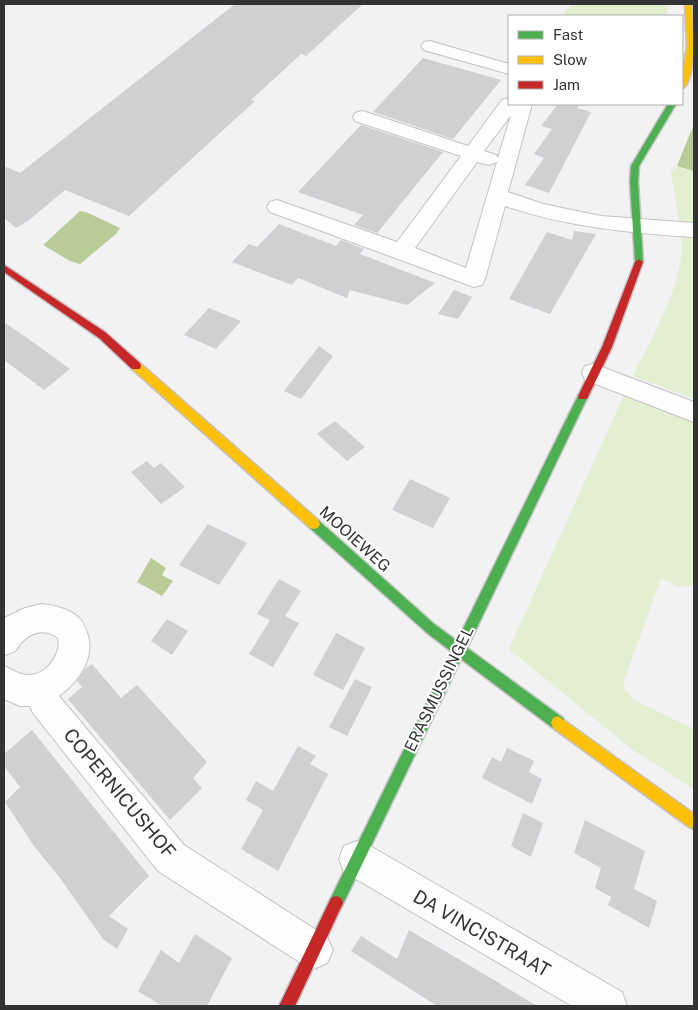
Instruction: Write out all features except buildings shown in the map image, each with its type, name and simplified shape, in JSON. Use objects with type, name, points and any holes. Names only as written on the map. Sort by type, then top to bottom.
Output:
[{"type":"street","points":[[683,85],[687,78],[691,61],[688,4]]},
{"type":"street","points":[[430,46],[508,70]]},
{"type":"street","points":[[401,251],[508,105]]},
{"type":"street","points":[[277,207],[474,279],[523,105]]},
{"type":"street","name":"ERASMUSSINGEL","points":[[607,348],[640,261],[650,226],[634,182],[635,166],[671,105]]},
{"type":"street","points":[[362,117],[506,165]]},
{"type":"street","name":"ERASMUSSINGEL","points":[[649,165],[653,137]]},
{"type":"street","points":[[498,196],[539,210],[592,221],[694,230]]},
{"type":"street","name":"MOOIEWEG","points":[[4,268],[102,335],[430,628],[694,822]]},
{"type":"street","name":"ERASMUSSINGEL","points":[[287,1006],[594,373],[607,348],[637,301]]},
{"type":"street","points":[[594,373],[694,412]]},
{"type":"street","points":[[4,641],[15,628],[27,621],[52,618],[62,622],[70,629],[75,644],[72,662],[65,673],[54,682],[42,688],[28,691],[16,689],[4,681]]},
{"type":"street","name":"COPERNICUSHOF","points":[[42,688],[44,702],[170,858],[314,950]]},
{"type":"street","name":"DA VINCISTRAAT","points":[[357,859],[608,1006]]},
{"type":"shaded area","points":[[572,4],[668,4],[667,15],[563,15]]},
{"type":"shaded area","points":[[694,124],[694,171],[677,166]]},
{"type":"shaded area","points":[[677,166],[694,171],[694,224],[679,221],[671,172]]},
{"type":"shaded area","points":[[80,211],[120,228],[116,234],[80,264],[70,261],[43,245]]},
{"type":"shaded area","points":[[681,235],[694,236],[694,399],[633,376],[658,326],[673,289],[679,270]]},
{"type":"shaded area","points":[[624,395],[694,420],[694,585],[679,587],[661,578],[623,683],[625,691],[636,701],[694,729],[694,789],[633,750],[509,649]]},
{"type":"shaded area","points":[[151,558],[166,568],[162,575],[173,581],[162,596],[137,582]]},
{"type":"traffic: fast","points":[[639,262],[634,182],[635,166],[671,105]]},
{"type":"traffic: fast","points":[[336,903],[583,396]]},
{"type":"traffic: fast","points":[[314,524],[430,628],[558,723]]},
{"type":"traffic: slow","points":[[683,84],[690,57],[688,4]]},
{"type":"traffic: slow","points":[[136,366],[314,524]]},
{"type":"traffic: slow","points":[[558,723],[694,822]]},
{"type":"traffic: jam","points":[[583,396],[607,347],[639,262]]},
{"type":"traffic: jam","points":[[4,268],[102,335],[136,366]]},
{"type":"traffic: jam","points":[[287,1006],[336,903]]}]
